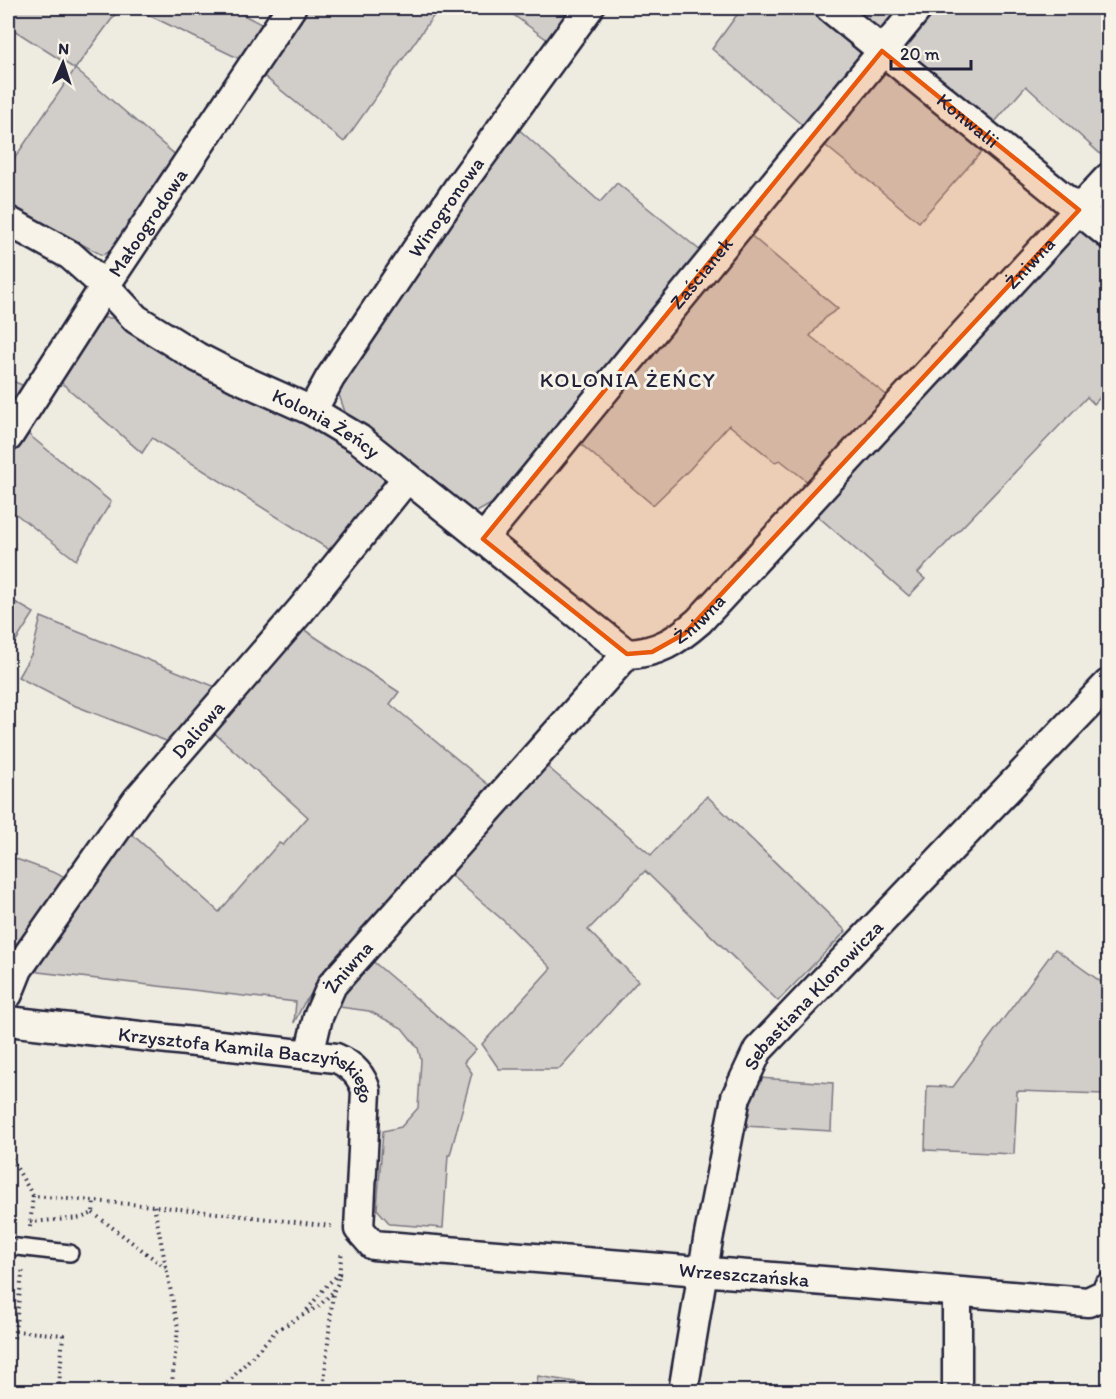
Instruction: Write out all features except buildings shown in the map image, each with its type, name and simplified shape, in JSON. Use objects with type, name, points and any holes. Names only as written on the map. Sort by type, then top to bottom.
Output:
[{"type":"street","name":"Małoogrodowa","points":[[8,437],[105,286],[291,8]]},
{"type":"street","name":"Winogronowa","points":[[312,411],[330,378],[458,188],[589,8]]},
{"type":"street","name":"Konwalii","points":[[830,8],[1108,234]]},
{"type":"street","name":"Zaścianek","points":[[483,539],[918,8]]},
{"type":"street","name":"Żniwna","points":[[309,1054],[318,1017],[332,985],[627,654],[652,652],[684,634],[699,621],[1108,178]]},
{"type":"street","name":"Kolonia Żeńcy","points":[[8,222],[70,255],[105,286],[136,319],[197,357],[312,411],[359,439],[627,654]]},
{"type":"street","name":"Daliowa","points":[[8,994],[18,969],[137,800],[301,610],[407,478]]},
{"type":"street","name":"Sebastiana Klonowicza","points":[[683,1392],[703,1270],[736,1097],[758,1050],[1108,684]]},
{"type":"street","name":"Krzysztofa Kamila Baczyńskiego","points":[[8,1021],[309,1054],[336,1058],[347,1063],[363,1080],[366,1091],[359,1234]]},
{"type":"street","name":"Wrzeszczańska","points":[[359,1234],[703,1270],[957,1293],[1088,1302],[1107,1293],[1108,1288]]},
{"type":"street","points":[[957,1293],[957,1392]]},
{"type":"lane","points":[[8,1246],[70,1253]]},
{"type":"path","points":[[8,1153],[33,1196],[14,1338]]},
{"type":"path","points":[[33,1196],[154,1206],[359,1234],[339,1273],[304,1312]]},
{"type":"path","points":[[93,1213],[94,1201]]},
{"type":"path","points":[[154,1206],[178,1328],[171,1392]]},
{"type":"path","points":[[30,1222],[81,1218],[93,1213]]},
{"type":"path","points":[[93,1213],[166,1268]]},
{"type":"path","points":[[219,1392],[277,1330],[304,1312],[319,1306],[333,1292],[338,1283],[339,1273]]},
{"type":"path","points":[[323,1392],[333,1292]]},
{"type":"path","points":[[15,1331],[63,1335],[59,1387],[48,1392]]},
{"type":"highlighted area","points":[[882,51],[1079,210],[684,634],[652,652],[627,654],[483,539]]},
{"type":"shaded area","points":[[8,8],[120,8],[75,69],[14,30],[8,39]]},
{"type":"shaded area","points":[[134,8],[230,8],[267,27],[244,61]]},
{"type":"shaded area","points":[[301,8],[439,8],[344,142],[259,72]]},
{"type":"shaded area","points":[[504,8],[576,8],[553,44]]},
{"type":"shaded area","points":[[742,8],[812,8],[860,48],[859,64],[808,130],[712,49]]},
{"type":"shaded area","points":[[840,8],[908,8],[887,35]]},
{"type":"shaded area","points":[[930,8],[1108,8],[1108,161],[1026,86],[988,130],[900,57],[900,45]]},
{"type":"shaded area","points":[[75,69],[179,158],[119,248],[102,255],[8,205],[8,168]]},
{"type":"shaded area","points":[[888,72],[983,150],[919,222],[821,142],[874,76]]},
{"type":"shaded area","points":[[515,126],[600,202],[617,183],[707,256],[500,499],[468,517],[346,415],[336,386]]},
{"type":"shaded area","points":[[1081,222],[1108,240],[1108,389],[1094,404],[1087,397],[918,573],[925,579],[909,596],[813,512]]},
{"type":"shaded area","points":[[748,233],[838,309],[827,316],[810,336],[893,400],[813,486],[780,460],[775,462],[729,425],[690,469],[653,505],[577,441]]},
{"type":"shaded area","points":[[101,318],[112,318],[195,366],[309,421],[391,480],[336,554],[152,438],[142,453],[56,378]]},
{"type":"shaded area","points":[[8,379],[29,388],[8,424]]},
{"type":"shaded area","points":[[23,430],[111,502],[76,560],[8,508],[8,455]]},
{"type":"shaded area","points":[[8,598],[34,613],[14,644],[8,641]]},
{"type":"shaded area","points":[[41,617],[221,689],[174,744],[68,703],[18,677],[32,653]]},
{"type":"shaded area","points":[[300,627],[399,692],[390,704],[496,791],[304,1003],[294,1023],[296,1002],[38,972],[65,919],[126,829],[219,912],[279,843],[283,845],[308,817],[211,730]]},
{"type":"shaded area","points":[[543,763],[651,855],[707,796],[846,931],[778,1001],[645,871],[588,930],[638,981],[559,1069],[499,1069],[482,1044],[551,968],[505,922],[447,872]]},
{"type":"shaded area","points":[[8,856],[69,878],[21,945],[8,940]]},
{"type":"shaded area","points":[[1055,949],[1108,987],[1108,1084],[1104,1094],[1017,1091],[1014,1154],[925,1150],[927,1086],[953,1087]]},
{"type":"shaded area","points":[[369,958],[476,1049],[464,1062],[472,1073],[450,1155],[448,1155],[443,1228],[390,1224],[377,1209],[383,1131],[401,1127],[418,1108],[421,1060],[418,1048],[402,1028],[369,1011],[332,1006]]},
{"type":"shaded area","points":[[759,1078],[833,1083],[831,1131],[745,1126],[750,1095]]},
{"type":"shaded area","points":[[538,1376],[631,1391],[535,1391]]},
{"type":"district","name":"KOLONIA ŻEŃCY","points":[[628,379]]}]
